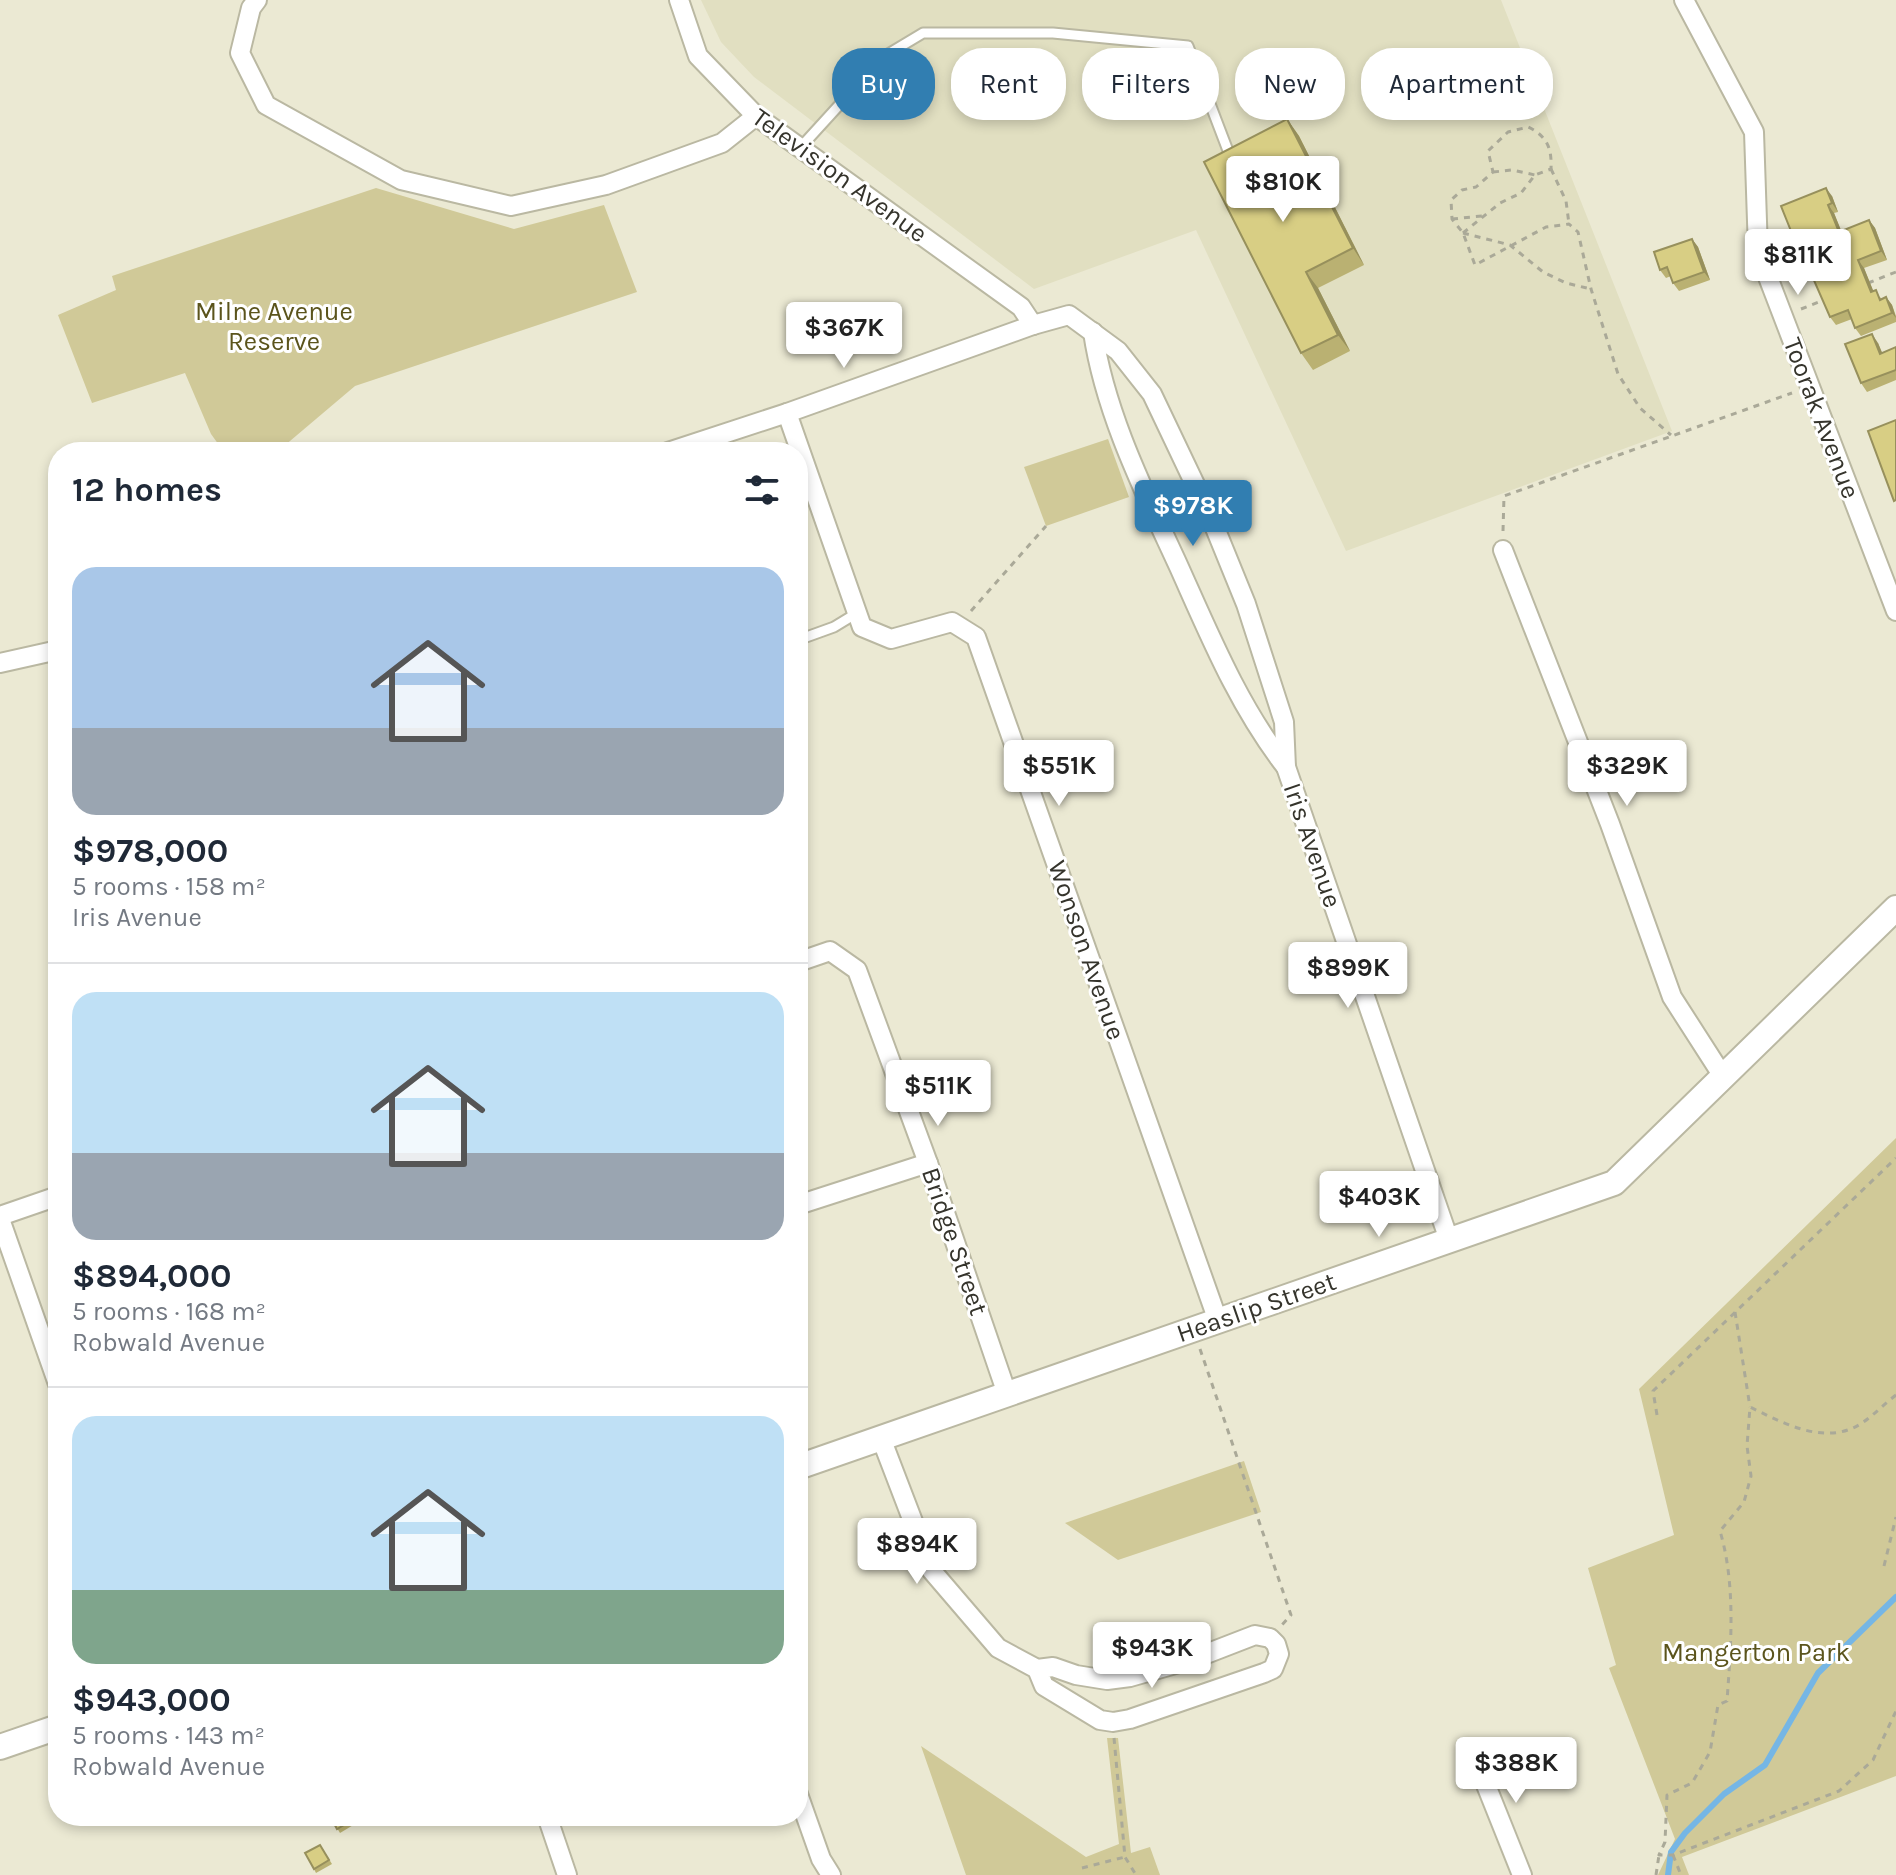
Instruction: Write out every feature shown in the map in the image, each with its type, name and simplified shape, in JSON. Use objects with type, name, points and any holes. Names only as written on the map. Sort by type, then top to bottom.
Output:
[{"type":"street","points":[[257,0],[251,8],[240,53],[266,105],[401,180],[511,206],[606,185],[722,143],[756,116]]},
{"type":"street","name":"Television Avenue","points":[[679,0],[698,56],[756,116],[1021,307],[1033,325]]},
{"type":"street","name":"Toorak Avenue","points":[[1684,0],[1754,132],[1758,251],[1896,611]]},
{"type":"street","name":"Iris Avenue","points":[[1033,325],[1069,315],[1118,351],[1152,394],[1211,518],[1246,604],[1284,722],[1286,767],[1449,1240]]},
{"type":"street","points":[[699,442],[1033,325]]},
{"type":"street","name":"Iris Avenue","points":[[1093,332],[1097,362],[1136,472],[1213,641],[1261,734],[1286,767]]},
{"type":"street","points":[[787,413],[797,442]]},
{"type":"street","points":[[808,473],[862,627],[891,639],[952,622],[958,626]]},
{"type":"street","points":[[1503,550],[1610,824],[1672,997],[1724,1078]]},
{"type":"street","name":"Wonson Avenue","points":[[958,626],[976,637],[1218,1321]]},
{"type":"street","points":[[0,663],[48,652]]},
{"type":"street","name":"Heaslip Street","points":[[808,1464],[1614,1183],[1896,908]]},
{"type":"street","name":"Bridge Street","points":[[808,959],[830,951],[857,970],[928,1163],[1007,1394]]},
{"type":"street","points":[[808,1202],[928,1163]]},
{"type":"street","points":[[48,1200],[0,1218],[48,1355]]},
{"type":"street","points":[[881,1438],[932,1571],[998,1648],[1037,1669],[1053,1667],[1107,1680],[1130,1677],[1193,1659],[1255,1635],[1270,1638],[1279,1654],[1273,1669],[1130,1719],[1113,1722],[1100,1720],[1044,1686],[1037,1669]]},
{"type":"street","points":[[0,1747],[48,1730]]},
{"type":"street","points":[[1472,1750],[1522,1875]]},
{"type":"street","points":[[808,1822],[821,1859],[831,1875]]},
{"type":"street","points":[[550,1826],[567,1875]]},
{"type":"lane","points":[[800,148],[883,57],[923,33],[1053,33],[1188,46],[1230,156]]},
{"type":"lane","points":[[808,636],[834,627],[857,613]]},
{"type":"path","points":[[1493,172],[1488,151],[1508,132],[1528,127],[1540,133],[1552,150],[1551,169],[1566,201],[1569,224],[1578,232],[1591,289],[1618,374],[1640,408],[1671,435]]},
{"type":"path","points":[[1463,233],[1500,203],[1521,193],[1535,175],[1551,169]]},
{"type":"path","points":[[1535,175],[1512,170],[1493,172],[1476,187],[1462,190],[1451,200],[1452,219],[1463,233],[1475,265],[1546,227],[1569,224]]},
{"type":"path","points":[[1452,219],[1482,216]]},
{"type":"path","points":[[1463,233],[1510,245],[1543,272],[1566,283],[1591,289]]},
{"type":"path","points":[[1867,283],[1896,272]]},
{"type":"path","points":[[1802,309],[1823,301]]},
{"type":"path","points":[[1503,550],[1504,496],[1810,387]]},
{"type":"path","points":[[958,626],[1046,526]]},
{"type":"path","points":[[1657,1415],[1653,1391],[1896,1158]]},
{"type":"path","points":[[1656,1875],[1665,1842],[1667,1795],[1692,1783],[1710,1752],[1718,1705],[1727,1701],[1732,1623],[1720,1531],[1744,1502],[1751,1476],[1747,1446],[1750,1407],[1735,1312]]},
{"type":"path","points":[[1193,1329],[1291,1615],[1270,1638]]},
{"type":"path","points":[[1750,1407],[1798,1429],[1830,1433],[1860,1425],[1896,1395]]},
{"type":"path","points":[[1884,1566],[1896,1517]]},
{"type":"path","points":[[1659,1855],[1673,1855],[1839,1791],[1873,1760],[1896,1711]]},
{"type":"path","points":[[1113,1722],[1125,1857],[1136,1875]]},
{"type":"path","points":[[1673,1855],[1681,1875]]},
{"type":"path","points":[[1082,1868],[1125,1857]]},
{"type":"shaded area","points":[[701,0],[1501,0],[1520,48],[1361,48],[1361,120],[1549,120],[1672,431],[1346,551],[1196,230],[1034,289],[754,77],[721,42]]},
{"type":"green space","name":"Milne Avenue Reserve","points":[[376,188],[514,229],[604,205],[637,292],[355,386],[289,442],[217,442],[185,373],[92,403],[58,315],[116,290],[112,276]]},
{"type":"green space","points":[[1108,439],[1129,497],[1046,526],[1024,467]]},
{"type":"green space","name":"Mangerton Park","points":[[1896,1138],[1896,1776],[1682,1857],[1689,1875],[1658,1875],[1675,1839],[1609,1668],[1616,1665],[1588,1568],[1674,1535],[1639,1389]]},
{"type":"green space","points":[[1244,1461],[1261,1512],[1118,1560],[1065,1523]]},
{"type":"green space","points":[[1107,1738],[1118,1738],[1131,1853],[1150,1847],[1160,1875],[966,1875],[921,1746],[1086,1857],[1119,1844]]},
{"type":"building","points":[[1288,120],[1353,248],[1306,272],[1338,335],[1301,353],[1204,162]]},
{"type":"building","points":[[1826,188],[1832,203],[1828,205],[1839,232],[1869,220],[1881,251],[1858,260],[1871,292],[1876,290],[1880,300],[1886,297],[1892,313],[1855,328],[1848,310],[1830,317],[1806,262],[1797,266],[1790,248],[1797,246],[1781,206]]},
{"type":"building","points":[[1692,239],[1704,272],[1673,283],[1667,267],[1660,270],[1654,252]]},
{"type":"building","points":[[1872,334],[1880,354],[1896,347],[1896,370],[1861,383],[1845,344]]},
{"type":"building","points":[[1896,420],[1896,500],[1894,501],[1868,431]]},
{"type":"building","points":[[320,1845],[329,1860],[314,1869],[305,1853]]},
{"type":"waterway","points":[[1668,1875],[1671,1852],[1685,1833],[1724,1794],[1765,1765],[1818,1673],[1896,1597]]}]
